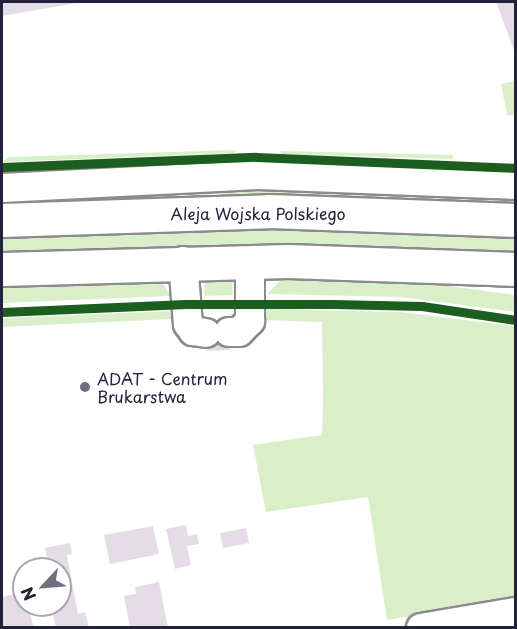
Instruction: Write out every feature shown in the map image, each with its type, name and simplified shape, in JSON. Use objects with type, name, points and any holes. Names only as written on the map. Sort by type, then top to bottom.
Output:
[{"type":"main road","name":"Aleja Wojska Polskiego","points":[[2,220],[269,211],[516,219]]},
{"type":"main road","points":[[2,269],[183,261],[516,269]]},
{"type":"street","points":[[2,188],[258,175],[516,185]]},
{"type":"street","points":[[183,261],[188,324],[193,331],[239,332],[250,321],[250,261]]},
{"type":"street","points":[[422,627],[516,612]]},
{"type":"green space","points":[[515,81],[515,115],[507,115],[501,84]]},
{"type":"green space","points":[[237,150],[234,153],[2,162],[9,157]]},
{"type":"green space","points":[[279,151],[453,155],[453,159],[282,154]]},
{"type":"green space","points":[[227,190],[404,192],[516,198],[515,203],[226,194],[2,203],[2,199]]},
{"type":"green space","points":[[323,228],[516,236],[515,252],[323,244],[2,253],[2,237],[148,229]]},
{"type":"green space","points":[[205,278],[232,278],[233,295],[204,296]]},
{"type":"green space","points":[[283,278],[411,281],[515,295],[515,312],[401,297],[267,294]]},
{"type":"green space","points":[[150,279],[164,285],[170,296],[2,303],[2,285]]},
{"type":"green space","points":[[264,309],[400,312],[515,326],[515,599],[387,620],[368,497],[266,512],[253,445],[322,435],[323,402],[322,322],[264,320]]},
{"type":"green space","points":[[173,311],[172,319],[2,327],[2,318]]},
{"type":"building","points":[[2,2],[77,2],[77,3],[2,16]]},
{"type":"building","points":[[496,2],[516,2],[516,53],[515,53]]},
{"type":"building","points":[[228,321],[230,350],[207,351],[205,322]]},
{"type":"building","points":[[186,525],[188,536],[197,534],[199,544],[187,546],[191,565],[175,569],[166,529]]},
{"type":"building","points":[[153,526],[159,554],[110,564],[104,535]]},
{"type":"building","points":[[246,528],[249,543],[223,548],[220,533]]},
{"type":"building","points":[[70,543],[72,554],[67,555],[67,557],[47,557],[45,548]]},
{"type":"building","points":[[72,582],[78,614],[85,612],[89,628],[56,628],[54,617],[72,617]]},
{"type":"building","points":[[159,582],[168,628],[130,628],[124,596],[136,594],[135,587]]},
{"type":"building","points":[[12,595],[12,617],[31,617],[34,628],[2,628],[2,597]]},
{"type":"cycle path","points":[[2,167],[256,157],[516,168]]},
{"type":"cycle path","points":[[2,312],[186,304],[333,304],[422,306],[516,320]]},
{"type":"place","name":"ADAT - Centrum Brukarstwa","points":[[85,387]]}]
